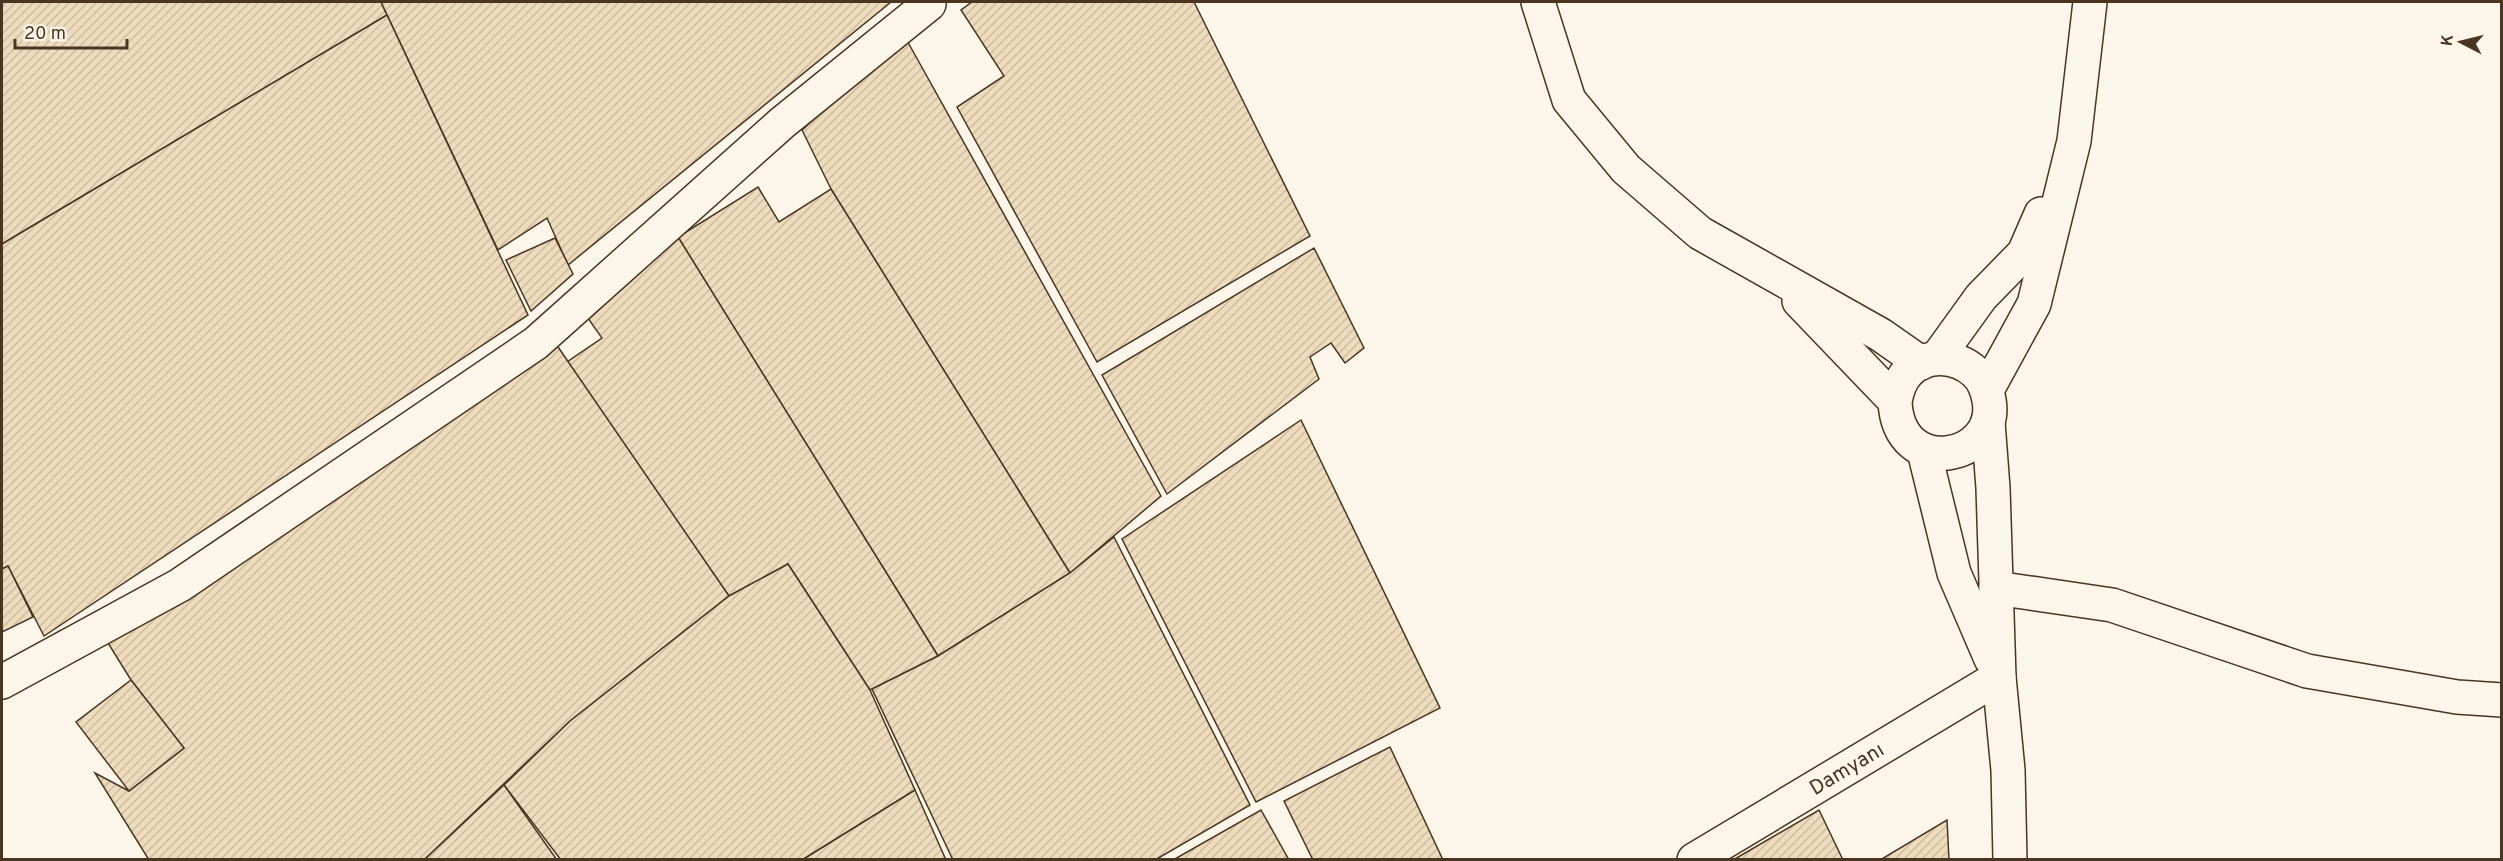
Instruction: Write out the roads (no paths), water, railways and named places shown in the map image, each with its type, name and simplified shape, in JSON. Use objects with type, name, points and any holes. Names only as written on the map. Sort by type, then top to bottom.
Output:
[{"type":"street","points":[[1538,2],[1569,100],[1626,169],[1700,233],[1929,361]]},
{"type":"street","points":[[1987,390],[2034,304],[2074,141],[2090,2]]},
{"type":"street","points":[[2,682],[180,585],[536,343],[782,123],[929,4]]},
{"type":"street","points":[[1929,361],[1981,297],[2024,253],[2074,141]]},
{"type":"street","points":[[1777,278],[1894,401]]},
{"type":"street","points":[[1988,422],[1969,446],[1955,453],[1939,454],[1924,451],[1911,443],[1901,431],[1895,416],[1894,401],[1899,386],[1908,372],[1929,361],[1952,359],[1968,365],[1980,376],[1987,390],[1990,406],[1988,422],[1999,677],[2008,770],[2010,860]]},
{"type":"street","points":[[1924,451],[1954,573],[1999,677]]},
{"type":"street","points":[[1996,588],[2112,604],[2307,671],[2457,697],[2502,700]]},
{"type":"street","name":"Damyanı","points":[[1694,860],[1999,677]]}]
